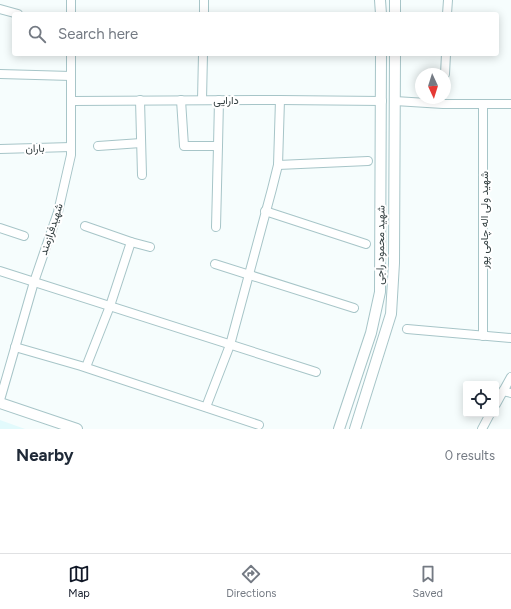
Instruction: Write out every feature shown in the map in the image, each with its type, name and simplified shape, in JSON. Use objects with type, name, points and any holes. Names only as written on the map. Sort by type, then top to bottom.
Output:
[{"type":"street","points":[[71,0],[71,12]]},
{"type":"street","points":[[204,0],[204,12]]},
{"type":"street","points":[[380,0],[381,12]]},
{"type":"street","points":[[395,0],[395,12]]},
{"type":"street","points":[[448,0],[448,12]]},
{"type":"street","points":[[0,9],[12,12]]},
{"type":"street","name":"شهیدفرازمند","points":[[0,400],[34,282],[58,212],[71,155],[71,56]]},
{"type":"street","points":[[202,100],[203,56]]},
{"type":"street","name":"شهید محمود راجی","points":[[339,429],[371,333],[380,292],[381,56]]},
{"type":"street","name":"شهید محمود راجی","points":[[355,429],[391,314],[394,263],[395,56]]},
{"type":"street","points":[[445,68],[446,56]]},
{"type":"street","points":[[0,74],[71,76]]},
{"type":"street","points":[[140,100],[142,175]]},
{"type":"street","points":[[181,100],[184,146],[218,146]]},
{"type":"street","points":[[216,227],[219,100]]},
{"type":"street","points":[[206,407],[230,345],[278,165],[280,100]]},
{"type":"street","name":"دارایی","points":[[71,101],[382,101]]},
{"type":"street","points":[[382,101],[415,101]]},
{"type":"street","points":[[451,102],[511,104]]},
{"type":"street","name":"شهید ولی اله چامی پور","points":[[483,104],[483,336]]},
{"type":"street","points":[[98,146],[141,143]]},
{"type":"street","name":"باران","points":[[0,149],[71,147]]},
{"type":"street","points":[[278,165],[368,160]]},
{"type":"street","points":[[265,211],[366,244]]},
{"type":"street","points":[[85,226],[150,247]]},
{"type":"street","points":[[0,228],[24,236]]},
{"type":"street","points":[[86,367],[110,306],[131,242]]},
{"type":"street","points":[[215,264],[248,276],[354,308]]},
{"type":"street","points":[[0,271],[316,372]]},
{"type":"street","points":[[407,329],[511,338]]},
{"type":"street","points":[[15,348],[86,367],[259,425]]},
{"type":"street","points":[[499,401],[507,392],[511,377]]},
{"type":"street","points":[[0,403],[77,429]]},
{"type":"street","points":[[482,429],[488,417]]},
{"type":"shaded area","points":[[0,420],[25,429],[0,429]]}]
